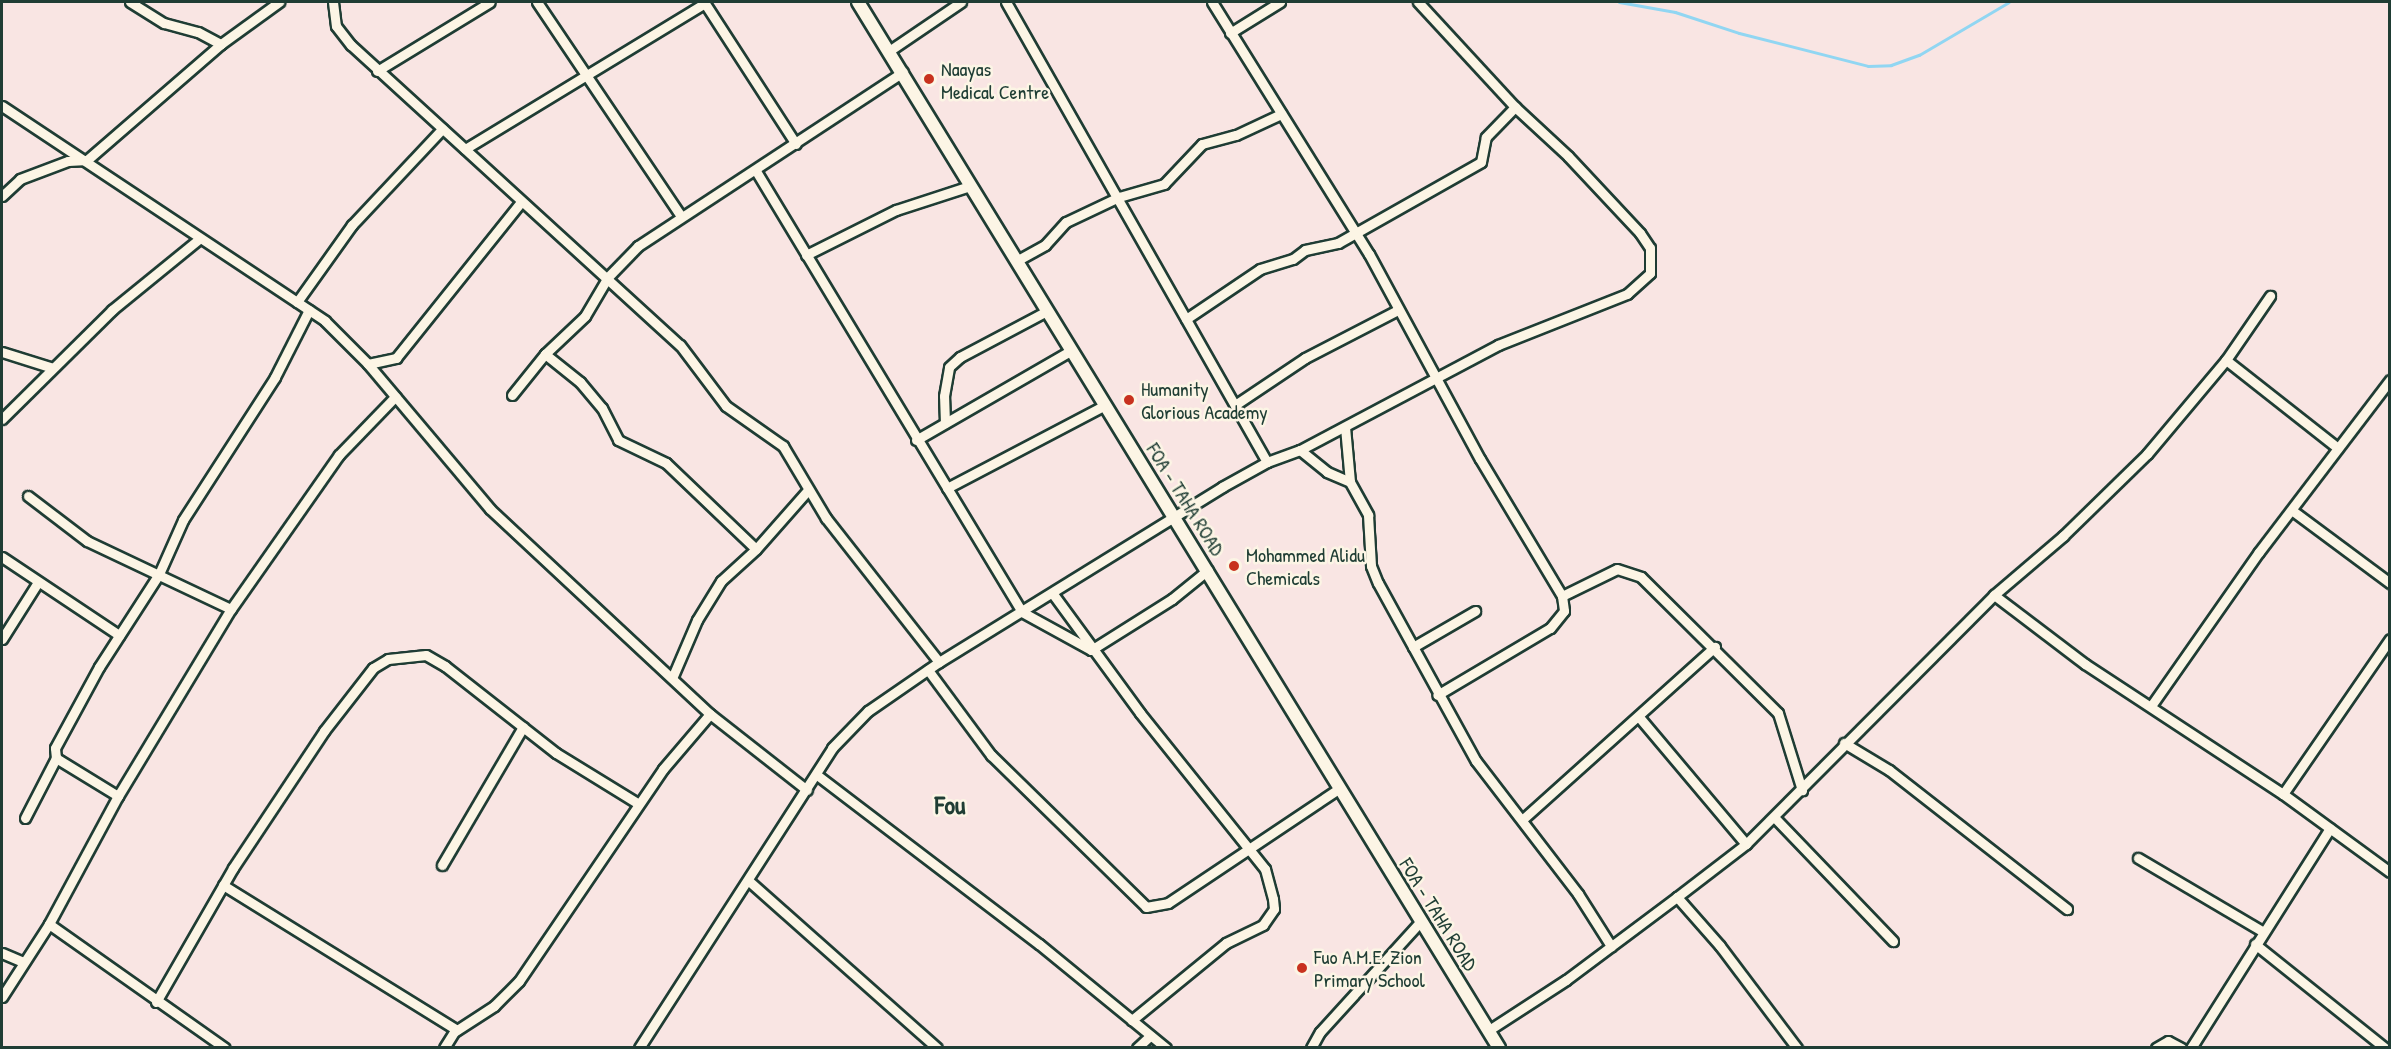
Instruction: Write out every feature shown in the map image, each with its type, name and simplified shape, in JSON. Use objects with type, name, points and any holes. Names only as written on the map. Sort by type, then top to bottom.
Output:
[{"type":"street","points":[[130,2],[164,23],[198,32],[221,44]]},
{"type":"street","points":[[2,196],[20,179],[68,161],[87,160],[221,44],[279,2]]},
{"type":"street","points":[[333,2],[336,26],[377,71],[521,202],[608,277],[680,345],[726,406],[783,446],[808,490],[842,539],[939,662]]},
{"type":"street","points":[[377,71],[490,2]]},
{"type":"street","points":[[537,2],[680,215]]},
{"type":"street","points":[[465,149],[705,2],[796,144]]},
{"type":"street","name":"FOA - TAHA ROAD","points":[[858,2],[1018,260],[1103,406],[1175,516],[1338,789],[1499,1047]]},
{"type":"street","points":[[889,51],[961,2]]},
{"type":"street","points":[[1006,2],[1119,197],[1267,462]]},
{"type":"street","points":[[1212,2],[1355,234],[1436,375],[1480,459],[1562,596],[1564,611],[1550,628],[1437,695]]},
{"type":"street","points":[[1230,33],[1280,2]]},
{"type":"street","points":[[639,1047],[851,726],[939,662],[1267,462],[1300,450],[1436,375],[1498,345],[1627,294],[1650,273],[1650,248],[1640,232],[1568,156],[1515,107],[1418,2]]},
{"type":"street","points":[[512,395],[545,354],[585,316],[608,277],[638,246],[680,215],[756,171],[903,72]]},
{"type":"street","points":[[2,106],[87,160],[199,239],[326,321],[368,364],[490,509],[673,676],[710,714],[807,790]]},
{"type":"street","points":[[1186,319],[1260,268],[1355,234],[1481,162],[1486,137],[1515,107]]},
{"type":"street","points":[[1018,260],[1044,245],[1066,222],[1119,197],[1170,180],[1202,144],[1236,135],[1281,114]]},
{"type":"street","points":[[297,302],[352,225],[442,129]]},
{"type":"street","points":[[756,171],[916,440],[1022,612],[1091,650]]},
{"type":"street","points":[[806,255],[896,210],[970,186]]},
{"type":"street","points":[[368,364],[396,358],[521,202]]},
{"type":"street","points":[[2,419],[112,310],[199,239]]},
{"type":"street","points":[[1488,1030],[1611,946],[1746,844],[1802,790],[1844,743],[1994,595],[2108,493],[2226,360],[2270,296]]},
{"type":"street","points":[[25,818],[56,758],[55,748],[119,635],[159,574],[183,520],[275,377],[309,310]]},
{"type":"street","points":[[1235,405],[1305,358],[1398,310]]},
{"type":"street","points":[[945,423],[944,396],[949,367],[960,357],[1047,311]]},
{"type":"street","points":[[916,440],[1070,351]]},
{"type":"street","points":[[545,354],[565,366],[587,390],[602,408],[618,440],[666,463],[756,549]]},
{"type":"street","points":[[3,355],[53,368]]},
{"type":"street","points":[[2226,360],[2338,448]]},
{"type":"street","points":[[2151,706],[2259,552],[2293,512],[2390,380]]},
{"type":"street","points":[[2,997],[49,924],[118,796],[231,609],[339,455],[395,397]]},
{"type":"street","points":[[947,488],[1103,406]]},
{"type":"street","points":[[1345,427],[1350,482],[1368,514],[1371,566],[1437,695],[1476,761],[1522,819],[1611,946]]},
{"type":"street","points":[[1300,450],[1326,472],[1350,482]]},
{"type":"street","points":[[673,676],[697,620],[721,581],[756,549],[808,490]]},
{"type":"street","points":[[28,496],[87,541],[231,609]]},
{"type":"street","points":[[2293,512],[2390,583]]},
{"type":"street","points":[[2,557],[119,635]]},
{"type":"street","points":[[1562,596],[1617,569],[1628,571],[1652,586],[1778,713],[1802,790]]},
{"type":"street","points":[[1091,650],[1172,599],[1208,570]]},
{"type":"street","points":[[2,639],[38,582]]},
{"type":"street","points":[[1053,594],[1091,650],[1246,850],[1265,868],[1273,899],[1270,918],[1226,943],[1132,1020]]},
{"type":"street","points":[[1994,595],[2085,664],[2283,794],[2390,872]]},
{"type":"street","points":[[1413,647],[1475,611]]},
{"type":"street","points":[[2283,794],[2390,639]]},
{"type":"street","points":[[1522,819],[1715,647]]},
{"type":"street","points":[[156,1002],[223,885],[324,732],[373,668],[388,659],[426,656],[556,753],[639,804]]},
{"type":"street","points":[[928,670],[991,755],[1146,907],[1168,903],[1338,789]]},
{"type":"street","points":[[444,1047],[457,1030],[494,1006],[519,981],[639,804],[682,745],[710,714]]},
{"type":"street","points":[[1639,717],[1746,844]]},
{"type":"street","points":[[442,865],[523,727]]},
{"type":"street","points":[[1844,743],[1889,770],[2067,909]]},
{"type":"street","points":[[56,758],[118,796]]},
{"type":"street","points":[[817,775],[1166,1047]]},
{"type":"street","points":[[1774,817],[1893,941]]},
{"type":"street","points":[[2191,1047],[2262,931],[2330,828]]},
{"type":"street","points":[[2138,858],[2262,931]]},
{"type":"street","points":[[748,881],[938,1047]]},
{"type":"street","points":[[223,885],[457,1030]]},
{"type":"street","points":[[1677,897],[1720,945],[1797,1047]]},
{"type":"street","points":[[1311,1047],[1320,1032],[1421,921]]},
{"type":"street","points":[[49,924],[156,1002],[225,1047]]},
{"type":"street","points":[[2255,944],[2385,1047]]},
{"type":"street","points":[[2,953],[23,962]]},
{"type":"street","points":[[1137,1047],[1150,1036]]},
{"type":"street","points":[[2156,1047],[2168,1041],[2181,1047]]},
{"type":"waterway","points":[[1619,2],[1675,12],[1739,33],[1868,66],[1891,65],[1919,55],[2009,2]]},
{"type":"place","name":"Naayas Medical Centre","points":[[929,79]]},
{"type":"place","name":"Humanity Glorious Academy","points":[[1129,400]]},
{"type":"place","name":"Mohammed Alidu Chemicals","points":[[1234,566]]},
{"type":"place","name":"Fuo A.M.E. Zion Primary School","points":[[1302,968]]},
{"type":"district","name":"Fou","points":[[950,805]]}]
